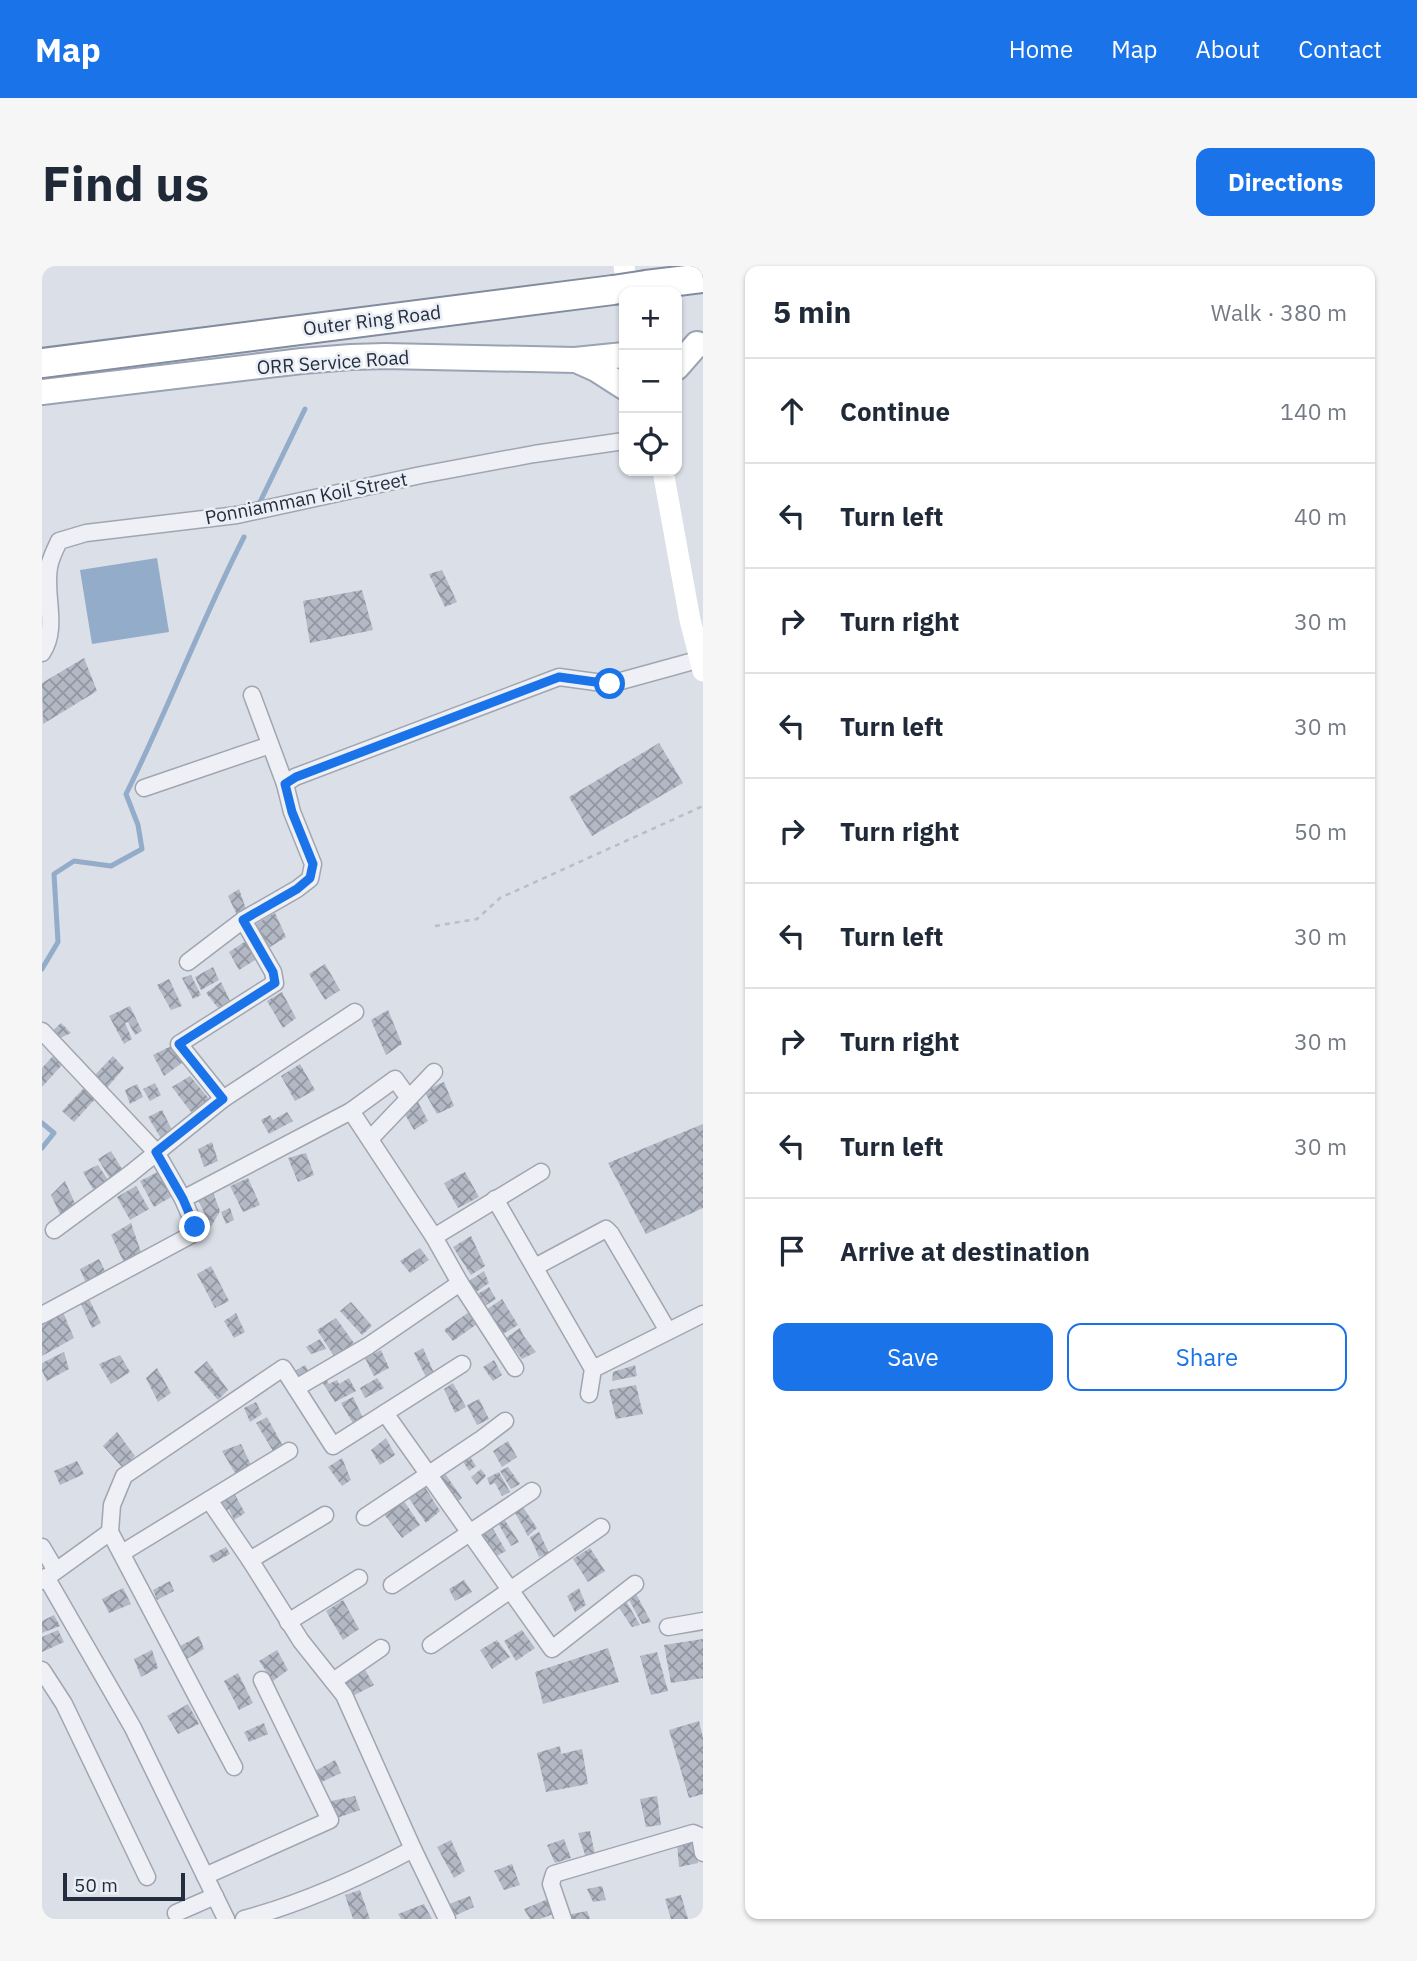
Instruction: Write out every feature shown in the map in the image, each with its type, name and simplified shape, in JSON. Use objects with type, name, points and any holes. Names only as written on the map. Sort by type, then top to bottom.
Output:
[{"type":"highway","name":"Outer Ring Road","points":[[42,363],[628,283],[703,278]]},
{"type":"main road","points":[[682,359],[692,344]]},
{"type":"main road","name":"ORR Service Road","points":[[42,393],[302,360],[384,356],[575,360],[619,356]]},
{"type":"main road","points":[[575,360],[619,384]]},
{"type":"main road","points":[[664,476],[690,620],[702,665]]},
{"type":"street","name":"Ponniamman Koil Street","points":[[42,653],[50,624],[49,564],[60,541],[86,533],[237,515],[471,466],[619,442]]},
{"type":"street","points":[[285,784],[296,777],[559,677],[610,684],[702,665]]},
{"type":"street","points":[[188,961],[243,920],[297,889],[310,878],[313,864],[252,695]]},
{"type":"street","points":[[145,788],[270,745]]},
{"type":"street","points":[[223,1099],[179,1044],[275,983],[273,972],[243,920]]},
{"type":"street","points":[[54,1230],[223,1099],[355,1012]]},
{"type":"street","points":[[42,1031],[156,1152],[183,1199],[195,1227],[191,1235],[42,1315]]},
{"type":"street","points":[[370,1139],[434,1072]]},
{"type":"street","points":[[183,1199],[351,1111],[395,1079],[408,1097]]},
{"type":"street","points":[[351,1111],[435,1237],[460,1283],[515,1368]]},
{"type":"street","points":[[435,1237],[541,1172]]},
{"type":"street","points":[[495,1199],[593,1369],[589,1394]]},
{"type":"street","points":[[535,1267],[606,1229],[668,1331]]},
{"type":"street","points":[[296,1388],[368,1346],[460,1283]]},
{"type":"street","points":[[593,1369],[703,1314]]},
{"type":"street","points":[[234,1768],[110,1532],[113,1505],[124,1476],[283,1368],[333,1446],[462,1364]]},
{"type":"street","points":[[385,1413],[552,1648],[635,1584]]},
{"type":"street","points":[[365,1517],[505,1421]]},
{"type":"street","points":[[122,1553],[289,1451]]},
{"type":"street","points":[[392,1585],[531,1491]]},
{"type":"street","points":[[209,1500],[250,1559],[301,1642],[344,1695],[447,1919]]},
{"type":"street","points":[[250,1559],[325,1515]]},
{"type":"street","points":[[431,1646],[601,1527]]},
{"type":"street","points":[[48,1576],[110,1532]]},
{"type":"street","points":[[42,1547],[48,1576],[133,1728],[226,1919]]},
{"type":"street","points":[[288,1622],[359,1578]]},
{"type":"street","points":[[668,1627],[703,1621]]},
{"type":"street","points":[[333,1681],[381,1648]]},
{"type":"street","points":[[42,1670],[64,1704],[147,1877]]},
{"type":"street","points":[[205,1876],[330,1820],[262,1680]]},
{"type":"street","points":[[564,1919],[551,1884],[554,1874],[693,1833],[700,1836],[703,1853]]},
{"type":"street","points":[[244,1919],[270,1916],[359,1878],[413,1849]]},
{"type":"street","points":[[176,1913],[215,1896]]},
{"type":"path","points":[[435,926],[477,919],[500,898],[703,806]]},
{"type":"water","points":[[157,558],[169,632],[92,644],[80,570]]},
{"type":"building","points":[[442,570],[457,602],[445,607],[429,574]]},
{"type":"building","points":[[362,590],[373,630],[310,643],[303,601]]},
{"type":"building","points":[[84,658],[97,691],[43,724],[42,683]]},
{"type":"building","points":[[659,743],[683,783],[592,836],[569,797]]},
{"type":"building","points":[[239,889],[247,912],[238,917],[228,896]]},
{"type":"building","points":[[275,913],[286,937],[267,949],[256,924]]},
{"type":"building","points":[[249,939],[260,957],[239,970],[229,952]]},
{"type":"building","points":[[325,964],[340,990],[325,1000],[309,974]]},
{"type":"building","points":[[213,967],[219,980],[201,990],[195,977]]},
{"type":"building","points":[[191,975],[201,995],[193,999],[182,978]]},
{"type":"building","points":[[169,979],[182,1006],[171,1010],[157,985]]},
{"type":"building","points":[[221,982],[231,1003],[219,1009],[206,993]]},
{"type":"building","points":[[282,992],[296,1018],[283,1028],[267,1001]]},
{"type":"building","points":[[130,1006],[142,1031],[135,1035],[128,1022],[125,1023],[132,1039],[124,1044],[109,1016]]},
{"type":"building","points":[[388,1010],[402,1044],[386,1055],[371,1020]]},
{"type":"building","points":[[61,1023],[71,1033],[58,1039],[50,1033]]},
{"type":"building","points":[[171,1046],[182,1063],[164,1076],[153,1055]]},
{"type":"building","points":[[53,1056],[62,1065],[42,1087],[42,1068]]},
{"type":"building","points":[[113,1056],[124,1068],[106,1089],[94,1076]]},
{"type":"building","points":[[300,1064],[315,1090],[295,1101],[281,1076]]},
{"type":"building","points":[[190,1076],[210,1100],[191,1112],[172,1087]]},
{"type":"building","points":[[444,1082],[454,1106],[437,1114],[424,1091]]},
{"type":"building","points":[[155,1083],[161,1095],[150,1101],[143,1089]]},
{"type":"building","points":[[137,1084],[143,1097],[130,1104],[125,1090]]},
{"type":"building","points":[[84,1088],[96,1098],[74,1122],[62,1111]]},
{"type":"building","points":[[417,1100],[428,1121],[414,1130],[404,1113]]},
{"type":"building","points":[[162,1110],[174,1134],[162,1140],[148,1117]]},
{"type":"building","points":[[287,1112],[293,1121],[269,1134],[261,1120],[270,1115],[273,1120]]},
{"type":"building","points":[[703,1124],[703,1208],[646,1234],[608,1163]]},
{"type":"building","points":[[212,1142],[218,1161],[204,1167],[198,1149]]},
{"type":"building","points":[[111,1151],[125,1174],[112,1182],[98,1159]]},
{"type":"building","points":[[306,1153],[314,1175],[298,1182],[288,1158]]},
{"type":"building","points":[[98,1165],[110,1183],[93,1189],[83,1172]]},
{"type":"building","points":[[158,1172],[171,1197],[154,1207],[140,1181]]},
{"type":"building","points":[[465,1172],[479,1197],[458,1208],[444,1183]]},
{"type":"building","points":[[248,1178],[260,1205],[243,1212],[230,1186]]},
{"type":"building","points":[[65,1181],[76,1206],[60,1214],[51,1195]]},
{"type":"building","points":[[136,1186],[149,1209],[130,1220],[117,1197]]},
{"type":"building","points":[[213,1192],[220,1211],[211,1227],[198,1200]]},
{"type":"building","points":[[230,1208],[234,1220],[226,1224],[221,1212]]},
{"type":"building","points":[[131,1223],[143,1258],[126,1267],[111,1235]]},
{"type":"building","points":[[471,1236],[485,1266],[471,1275],[453,1247]]},
{"type":"building","points":[[420,1248],[429,1260],[410,1273],[400,1261]]},
{"type":"building","points":[[99,1259],[107,1275],[87,1285],[80,1269]]},
{"type":"building","points":[[211,1266],[229,1301],[215,1308],[197,1274]]},
{"type":"building","points":[[484,1271],[489,1283],[475,1293],[469,1281]]},
{"type":"building","points":[[489,1287],[496,1299],[483,1307],[476,1295]]},
{"type":"building","points":[[87,1295],[101,1323],[92,1328],[79,1300]]},
{"type":"building","points":[[502,1299],[518,1325],[503,1334],[486,1310]]},
{"type":"building","points":[[351,1302],[372,1326],[362,1335],[340,1311]]},
{"type":"building","points":[[63,1312],[74,1338],[42,1356],[42,1322]]},
{"type":"building","points":[[469,1312],[477,1324],[453,1341],[444,1330]]},
{"type":"building","points":[[236,1313],[245,1332],[234,1338],[224,1321]]},
{"type":"building","points":[[336,1318],[354,1343],[334,1356],[317,1330]]},
{"type":"building","points":[[520,1328],[536,1352],[522,1359],[506,1338]]},
{"type":"building","points":[[320,1339],[326,1349],[311,1354],[306,1347]]},
{"type":"building","points":[[423,1348],[434,1373],[426,1377],[414,1353]]},
{"type":"building","points":[[381,1350],[389,1368],[374,1376],[365,1358]]},
{"type":"building","points":[[64,1352],[69,1369],[47,1381],[42,1371],[42,1363]]},
{"type":"building","points":[[120,1355],[130,1372],[111,1384],[99,1364]]},
{"type":"building","points":[[494,1360],[502,1375],[493,1381],[483,1367]]},
{"type":"building","points":[[207,1361],[228,1390],[218,1400],[194,1372]]},
{"type":"building","points":[[305,1365],[311,1375],[296,1384],[290,1374]]},
{"type":"building","points":[[635,1365],[637,1376],[612,1381],[613,1372]]},
{"type":"building","points":[[157,1368],[171,1393],[158,1402],[146,1378]]},
{"type":"building","points":[[349,1378],[356,1391],[335,1402],[322,1382],[326,1379],[329,1384],[337,1380],[339,1384]]},
{"type":"building","points":[[377,1378],[384,1388],[365,1398],[360,1388]]},
{"type":"building","points":[[453,1383],[466,1407],[455,1413],[444,1389]]},
{"type":"building","points":[[636,1385],[643,1414],[616,1419],[609,1390]]},
{"type":"building","points":[[353,1397],[363,1418],[354,1425],[341,1403]]},
{"type":"building","points":[[479,1399],[489,1419],[477,1425],[467,1405]]},
{"type":"building","points":[[256,1402],[262,1414],[250,1422],[244,1408]]},
{"type":"building","points":[[267,1417],[283,1446],[273,1451],[256,1423]]},
{"type":"building","points":[[117,1432],[135,1456],[123,1468],[103,1446]]},
{"type":"building","points":[[386,1438],[395,1455],[380,1465],[371,1450]]},
{"type":"building","points":[[508,1441],[517,1457],[502,1467],[493,1451]]},
{"type":"building","points":[[241,1444],[251,1465],[235,1473],[222,1451]]},
{"type":"building","points":[[469,1455],[476,1466],[469,1471],[462,1460]]},
{"type":"building","points":[[342,1458],[351,1480],[342,1486],[328,1467]]},
{"type":"building","points":[[77,1461],[84,1474],[60,1485],[54,1471]]},
{"type":"building","points":[[508,1467],[520,1484],[511,1489],[500,1471]]},
{"type":"building","points":[[481,1469],[486,1476],[477,1485],[471,1477]]},
{"type":"building","points":[[444,1472],[462,1498],[454,1504],[435,1476]]},
{"type":"building","points":[[499,1472],[510,1492],[502,1496],[495,1483],[490,1485],[487,1478]]},
{"type":"building","points":[[423,1484],[440,1511],[426,1523],[406,1494]]},
{"type":"building","points":[[233,1491],[245,1513],[234,1520],[229,1509],[222,1514],[215,1501]]},
{"type":"building","points":[[402,1498],[420,1525],[402,1538],[384,1514]]},
{"type":"building","points":[[523,1507],[537,1528],[528,1536],[514,1511]]},
{"type":"building","points":[[504,1519],[519,1542],[511,1546],[498,1523]]},
{"type":"building","points":[[492,1527],[506,1551],[491,1559],[476,1537]]},
{"type":"building","points":[[539,1532],[549,1553],[539,1557],[530,1537]]},
{"type":"building","points":[[226,1547],[230,1554],[213,1563],[209,1556]]},
{"type":"building","points":[[590,1548],[605,1571],[588,1582],[573,1559]]},
{"type":"building","points":[[464,1580],[472,1592],[455,1601],[449,1589]]},
{"type":"building","points":[[170,1581],[174,1591],[157,1600],[153,1590]]},
{"type":"building","points":[[123,1588],[131,1604],[109,1613],[102,1599]]},
{"type":"building","points":[[579,1588],[586,1605],[575,1612],[567,1596]]},
{"type":"building","points":[[635,1592],[651,1622],[642,1624],[627,1596]]},
{"type":"building","points":[[343,1600],[359,1629],[343,1640],[326,1611]]},
{"type":"building","points":[[626,1601],[640,1625],[632,1627],[617,1605]]},
{"type":"building","points":[[54,1615],[60,1626],[42,1633],[42,1621]]},
{"type":"building","points":[[58,1630],[64,1642],[42,1652],[42,1637]]},
{"type":"building","points":[[522,1630],[535,1648],[516,1661],[504,1641]]},
{"type":"building","points":[[199,1636],[204,1649],[185,1660],[178,1647]]},
{"type":"building","points":[[703,1639],[703,1678],[671,1683],[664,1645]]},
{"type":"building","points":[[497,1640],[510,1657],[492,1669],[480,1650]]},
{"type":"building","points":[[608,1648],[619,1682],[543,1704],[535,1672]]},
{"type":"building","points":[[152,1650],[158,1668],[141,1677],[134,1659]]},
{"type":"building","points":[[277,1650],[288,1670],[273,1681],[259,1661]]},
{"type":"building","points":[[657,1652],[668,1691],[651,1695],[640,1656]]},
{"type":"building","points":[[364,1668],[374,1685],[345,1700],[334,1685]]},
{"type":"building","points":[[238,1673],[253,1703],[239,1710],[224,1681]]},
{"type":"building","points":[[188,1704],[199,1724],[178,1734],[167,1716]]},
{"type":"building","points":[[699,1721],[703,1738],[703,1794],[689,1798],[669,1730]]},
{"type":"building","points":[[264,1723],[268,1734],[249,1742],[244,1732]]},
{"type":"building","points":[[560,1746],[561,1754],[582,1749],[588,1784],[546,1792],[537,1753]]},
{"type":"building","points":[[335,1760],[341,1773],[313,1786],[308,1775]]},
{"type":"building","points":[[355,1796],[360,1810],[337,1818],[331,1801]]},
{"type":"building","points":[[657,1796],[661,1825],[646,1827],[640,1799]]},
{"type":"building","points":[[590,1831],[596,1859],[587,1861],[578,1833]]},
{"type":"building","points":[[564,1839],[571,1858],[555,1863],[547,1845]]},
{"type":"building","points":[[451,1840],[465,1871],[454,1878],[437,1847]]},
{"type":"building","points":[[693,1840],[698,1863],[679,1867],[677,1843]]},
{"type":"building","points":[[512,1864],[520,1885],[504,1890],[494,1871]]},
{"type":"building","points":[[602,1886],[606,1900],[593,1902],[587,1889]]},
{"type":"building","points":[[360,1890],[370,1919],[353,1919],[345,1895]]},
{"type":"building","points":[[681,1895],[688,1919],[671,1919],[665,1899]]},
{"type":"building","points":[[470,1896],[474,1907],[450,1918],[444,1906]]},
{"type":"building","points":[[548,1899],[553,1914],[540,1919],[530,1919],[524,1909]]},
{"type":"building","points":[[424,1904],[432,1919],[401,1919],[398,1914]]},
{"type":"building","points":[[587,1911],[590,1919],[568,1919],[567,1915]]},
{"type":"waterway","points":[[259,504],[305,409]]},
{"type":"waterway","points":[[42,969],[58,942],[54,874],[74,861],[111,866],[142,849],[138,825],[126,794],[244,537]]},
{"type":"waterway","points":[[42,1123],[54,1133],[42,1148]]},
{"type":"route","points":[[195,1227],[194,1220],[156,1152],[223,1099],[179,1044],[275,983],[273,972],[243,920],[297,889],[310,878],[313,864],[292,812],[285,784],[296,777],[559,677],[610,684]]}]
